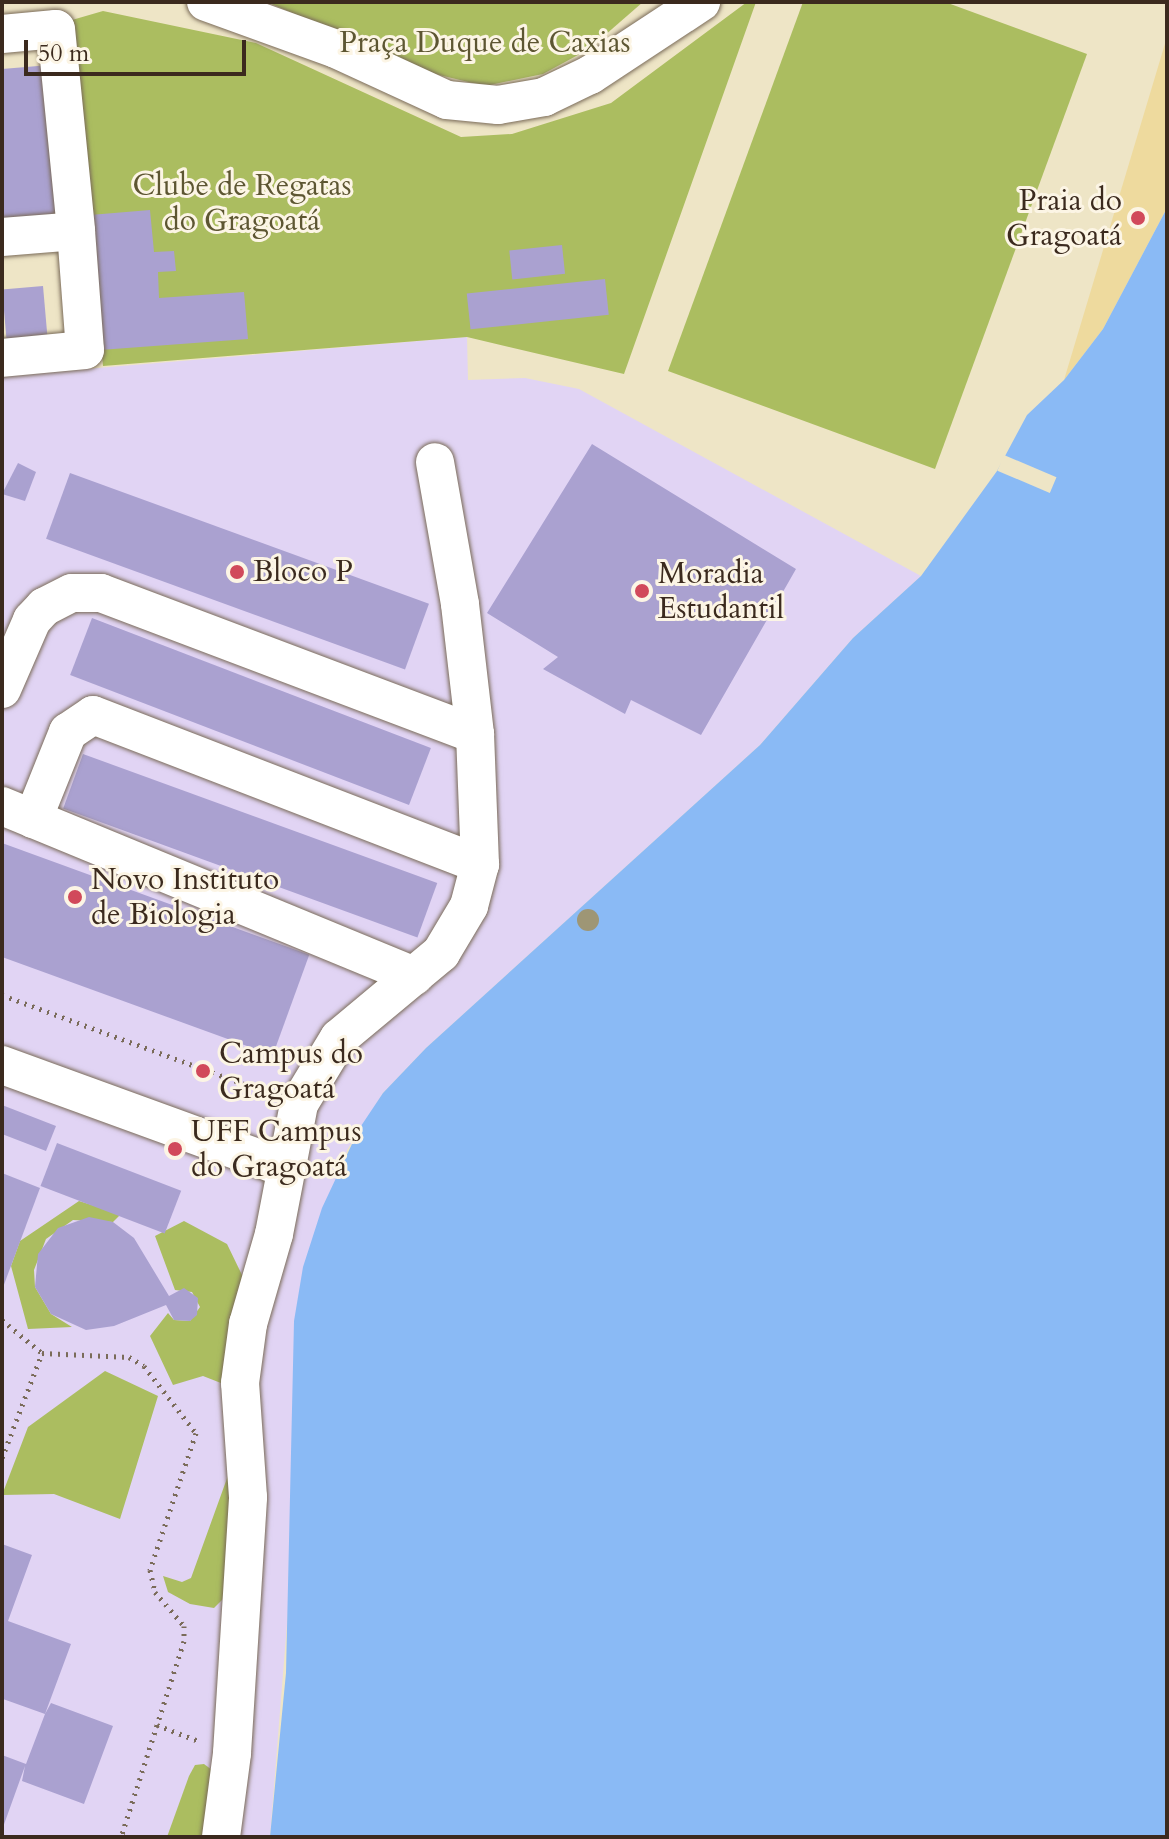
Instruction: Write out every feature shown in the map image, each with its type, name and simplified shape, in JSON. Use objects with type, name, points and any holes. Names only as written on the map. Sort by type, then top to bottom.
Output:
[{"type":"street","points":[[206,2],[336,49],[447,100],[498,105],[544,97],[590,75],[701,2]]},
{"type":"street","points":[[2,34],[56,29],[85,350],[2,358]]},
{"type":"street","points":[[2,237],[76,231]]},
{"type":"street","points":[[221,1837],[232,1753],[248,1497],[240,1383],[248,1324],[274,1234],[283,1167],[299,1104],[339,1038],[441,953],[469,906],[480,864],[475,734],[460,604],[435,462]]},
{"type":"street","points":[[2,689],[28,628],[44,607],[72,593],[101,593],[475,734]]},
{"type":"street","points":[[414,976],[17,813],[68,732],[93,715],[480,864]]},
{"type":"street","points":[[2,1065],[283,1167]]},
{"type":"path","points":[[2,995],[299,1104]]},
{"type":"path","points":[[2,1320],[42,1353],[129,1357],[144,1366],[196,1433],[150,1570],[155,1592],[184,1626],[184,1641],[121,1837]]},
{"type":"path","points":[[2,1458],[42,1353]]},
{"type":"path","points":[[157,1725],[232,1753]]},
{"type":"shaded area","name":"Campus do Gragoatá","points":[[467,337],[468,380],[525,378],[579,389],[921,576],[853,638],[760,745],[426,1048],[383,1093],[347,1150],[288,1611],[270,1837],[2,1837],[2,376]]},
{"type":"green space","name":"Praça Duque de Caxias","points":[[267,2],[643,2],[589,49],[543,74],[485,86],[431,73]]},
{"type":"green space","name":"Clube de Regatas do Gragoatá","points":[[747,2],[756,2],[624,374],[467,337],[103,366],[72,20],[103,11],[256,43],[461,137],[512,134],[611,103]]},
{"type":"green space","points":[[803,2],[945,2],[1087,54],[935,469],[668,371]]},
{"type":"green space","points":[[79,1201],[121,1214],[113,1222],[73,1220],[46,1239],[34,1270],[35,1287],[51,1314],[72,1327],[28,1329],[11,1266],[20,1241]]},
{"type":"green space","points":[[184,1221],[227,1244],[243,1277],[226,1385],[203,1376],[173,1385],[150,1336],[168,1313],[174,1320],[190,1321],[200,1307],[192,1292],[175,1290],[155,1236]]},
{"type":"green space","points":[[105,1371],[158,1396],[120,1519],[54,1494],[2,1495],[28,1427]]},
{"type":"green space","points":[[234,1459],[230,1592],[214,1608],[190,1604],[168,1592],[163,1576],[182,1582],[191,1578]]},
{"type":"green space","points":[[204,1764],[212,1770],[205,1837],[167,1837],[189,1776],[195,1765]]},
{"type":"sand","name":"Praia do Gragoatá","points":[[1167,37],[1167,208],[1103,329],[1064,380]]},
{"type":"water","points":[[1167,208],[1167,1837],[270,1837],[286,1673],[294,1321],[303,1267],[322,1208],[359,1129],[383,1093],[426,1048],[760,745],[853,638],[921,576],[997,471],[1027,415],[1064,380],[1103,329]]},
{"type":"pier","points":[[1004,455],[1056,477],[1050,493],[997,471]]},
{"type":"building","points":[[50,65],[63,216],[2,220],[2,69]]},
{"type":"building","points":[[150,210],[154,252],[174,251],[176,271],[158,272],[159,298],[244,292],[248,339],[100,350],[90,215]]},
{"type":"building","points":[[562,245],[565,274],[512,279],[509,251]]},
{"type":"building","points":[[605,279],[609,315],[471,329],[467,294]]},
{"type":"building","points":[[43,286],[48,347],[7,350],[2,290]]},
{"type":"building","name":"Moradia Estudantil","points":[[592,444],[796,569],[701,735],[631,700],[625,714],[543,669],[558,657],[487,613]]},
{"type":"building","points":[[18,463],[36,472],[25,501],[2,494]]},
{"type":"building","name":"Bloco P","points":[[70,473],[429,604],[405,669],[46,539]]},
{"type":"building","points":[[92,618],[431,748],[409,805],[70,675]]},
{"type":"building","points":[[83,754],[437,883],[417,937],[63,809]]},
{"type":"building","name":"Novo Instituto de Biologia","points":[[2,843],[309,955],[273,1055],[2,957]]},
{"type":"building","points":[[2,1105],[56,1126],[46,1151],[2,1134]]},
{"type":"building","points":[[57,1143],[181,1191],[165,1234],[41,1186]]},
{"type":"building","points":[[2,1173],[40,1188],[2,1290]]},
{"type":"building","points":[[89,1217],[113,1222],[134,1238],[169,1296],[184,1288],[198,1298],[197,1315],[190,1321],[174,1320],[166,1305],[114,1326],[86,1330],[51,1314],[35,1287],[38,1254],[58,1228]]},
{"type":"building","points":[[2,1544],[32,1555],[8,1621],[71,1644],[45,1714],[3,1699]]},
{"type":"building","points":[[51,1703],[113,1726],[84,1804],[22,1781],[25,1766],[2,1830],[2,1755],[26,1764]]},
{"type":"place","name":"Praia do Gragoatá","points":[[1138,218]]},
{"type":"place","name":"Bloco P","points":[[237,572]]},
{"type":"place","name":"Moradia Estudantil","points":[[642,591]]},
{"type":"place","name":"Novo Instituto de Biologia","points":[[75,897]]},
{"type":"place","name":"Campus do Gragoatá","points":[[203,1071]]},
{"type":"place","name":"UFF Campus do Gragoatá","points":[[175,1149]]}]
